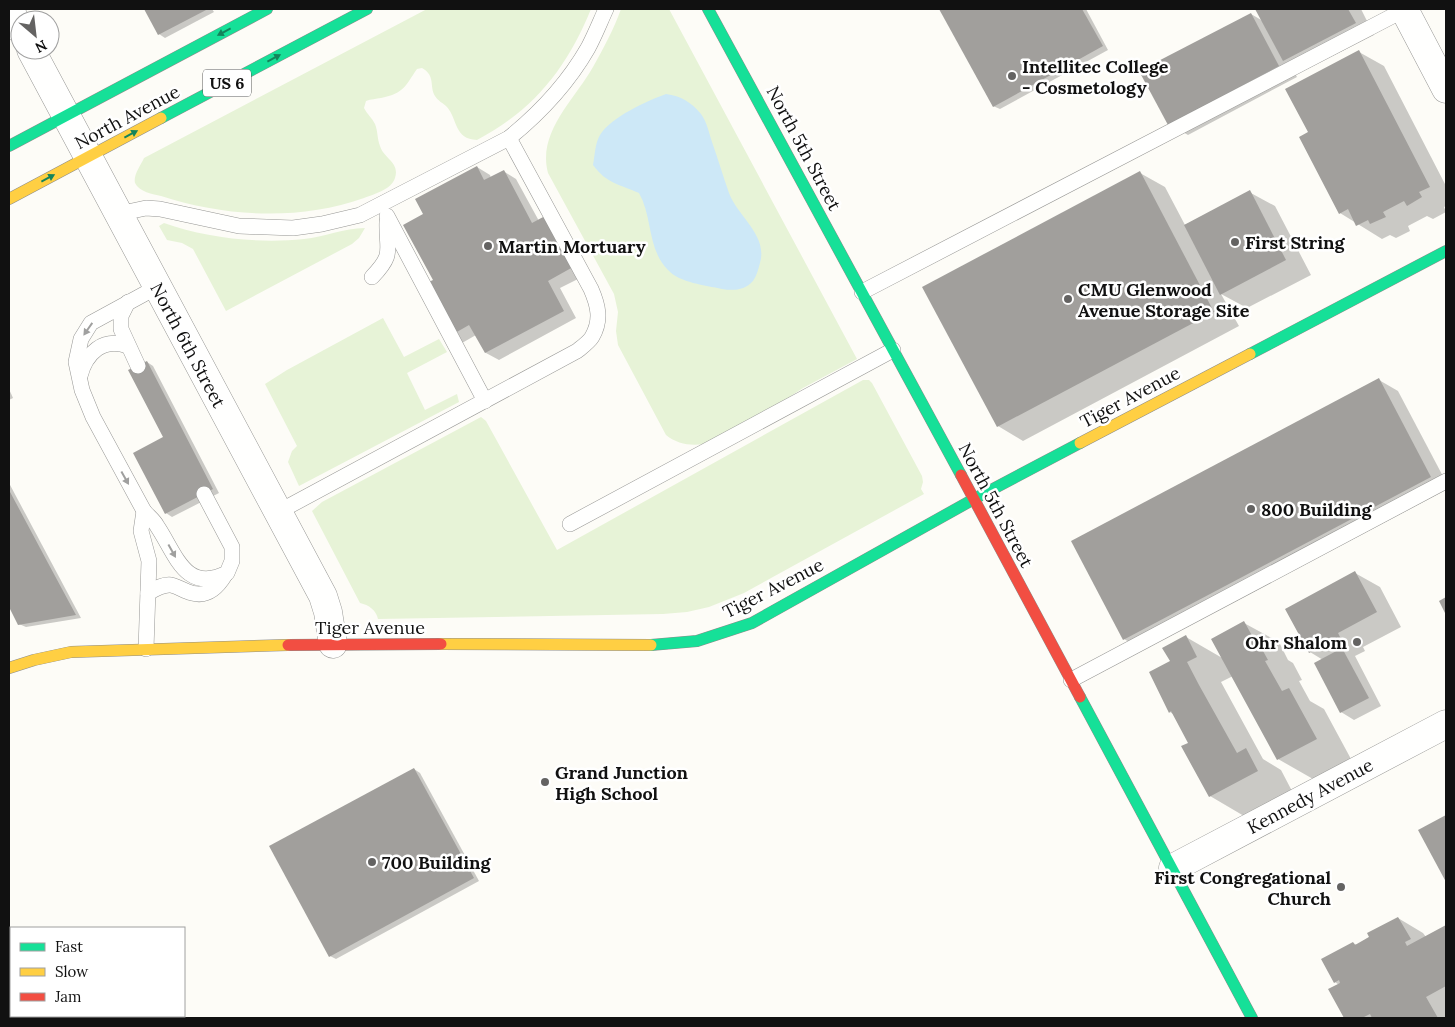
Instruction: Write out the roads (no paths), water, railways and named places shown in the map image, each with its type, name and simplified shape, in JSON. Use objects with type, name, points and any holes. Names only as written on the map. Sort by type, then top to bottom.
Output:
[{"type":"street","name":"North Avenue","points":[[9,146],[267,9]]},
{"type":"street","name":"North Avenue","points":[[9,199],[367,9]]},
{"type":"street","name":"North 5th Street","points":[[708,9],[1173,868],[1252,1018]]},
{"type":"street","points":[[1405,9],[1446,89]]},
{"type":"street","name":"North 6th Street","points":[[36,60],[323,596],[328,612],[333,644]]},
{"type":"street","name":"Tiger Avenue","points":[[9,668],[71,652],[333,644],[664,645],[697,641],[725,633],[752,622],[974,499],[1446,251]]},
{"type":"street","name":"Kennedy Avenue","points":[[1173,868],[1446,724]]},
{"type":"lane","points":[[118,214],[146,208],[160,209],[239,226],[293,228],[387,210],[509,138],[528,122],[547,104],[571,75],[589,47],[606,9]]},
{"type":"lane","points":[[862,292],[1405,9]]},
{"type":"lane","points":[[278,512],[577,351],[592,338],[598,315],[598,306],[591,289],[509,138]]},
{"type":"lane","points":[[372,277],[384,264],[389,249],[387,210]]},
{"type":"lane","points":[[387,210],[485,401]]},
{"type":"lane","points":[[157,287],[91,323],[82,339],[76,362],[79,378],[93,417],[144,512],[156,523],[178,562],[190,574],[201,579],[215,579],[227,573]]},
{"type":"lane","points":[[128,302],[121,316],[121,329],[138,366]]},
{"type":"lane","points":[[79,378],[83,364],[92,352],[104,345],[118,342],[128,346]]},
{"type":"lane","points":[[570,524],[893,350]]},
{"type":"lane","points":[[1071,680],[1446,481]]},
{"type":"lane","points":[[148,593],[161,586],[170,585],[198,594],[208,593],[219,586],[227,573],[232,561],[232,547],[204,494]]},
{"type":"lane","points":[[144,512],[141,531],[149,560],[146,649]]},
{"type":"water","points":[[666,94],[685,100],[703,117],[733,202],[751,226],[760,244],[760,263],[756,275],[750,284],[743,288],[735,290],[722,289],[693,283],[679,278],[668,270],[661,262],[653,243],[639,193],[608,180],[593,165],[597,142],[605,128],[630,110]]},
{"type":"place","name":"Intellitec College - Cosmetology","points":[[1012,76]]},
{"type":"place","name":"First String","points":[[1235,242]]},
{"type":"place","name":"Martin Mortuary","points":[[488,246]]},
{"type":"place","name":"CMU Glenwood Avenue Storage Site","points":[[1068,299]]},
{"type":"place","name":"800 Building","points":[[1251,509]]},
{"type":"place","name":"Ohr Shalom","points":[[1357,642]]},
{"type":"place","name":"Grand Junction High School","points":[[545,782]]},
{"type":"place","name":"700 Building","points":[[372,862]]},
{"type":"place","name":"First Congregational Church","points":[[1341,887]]}]
